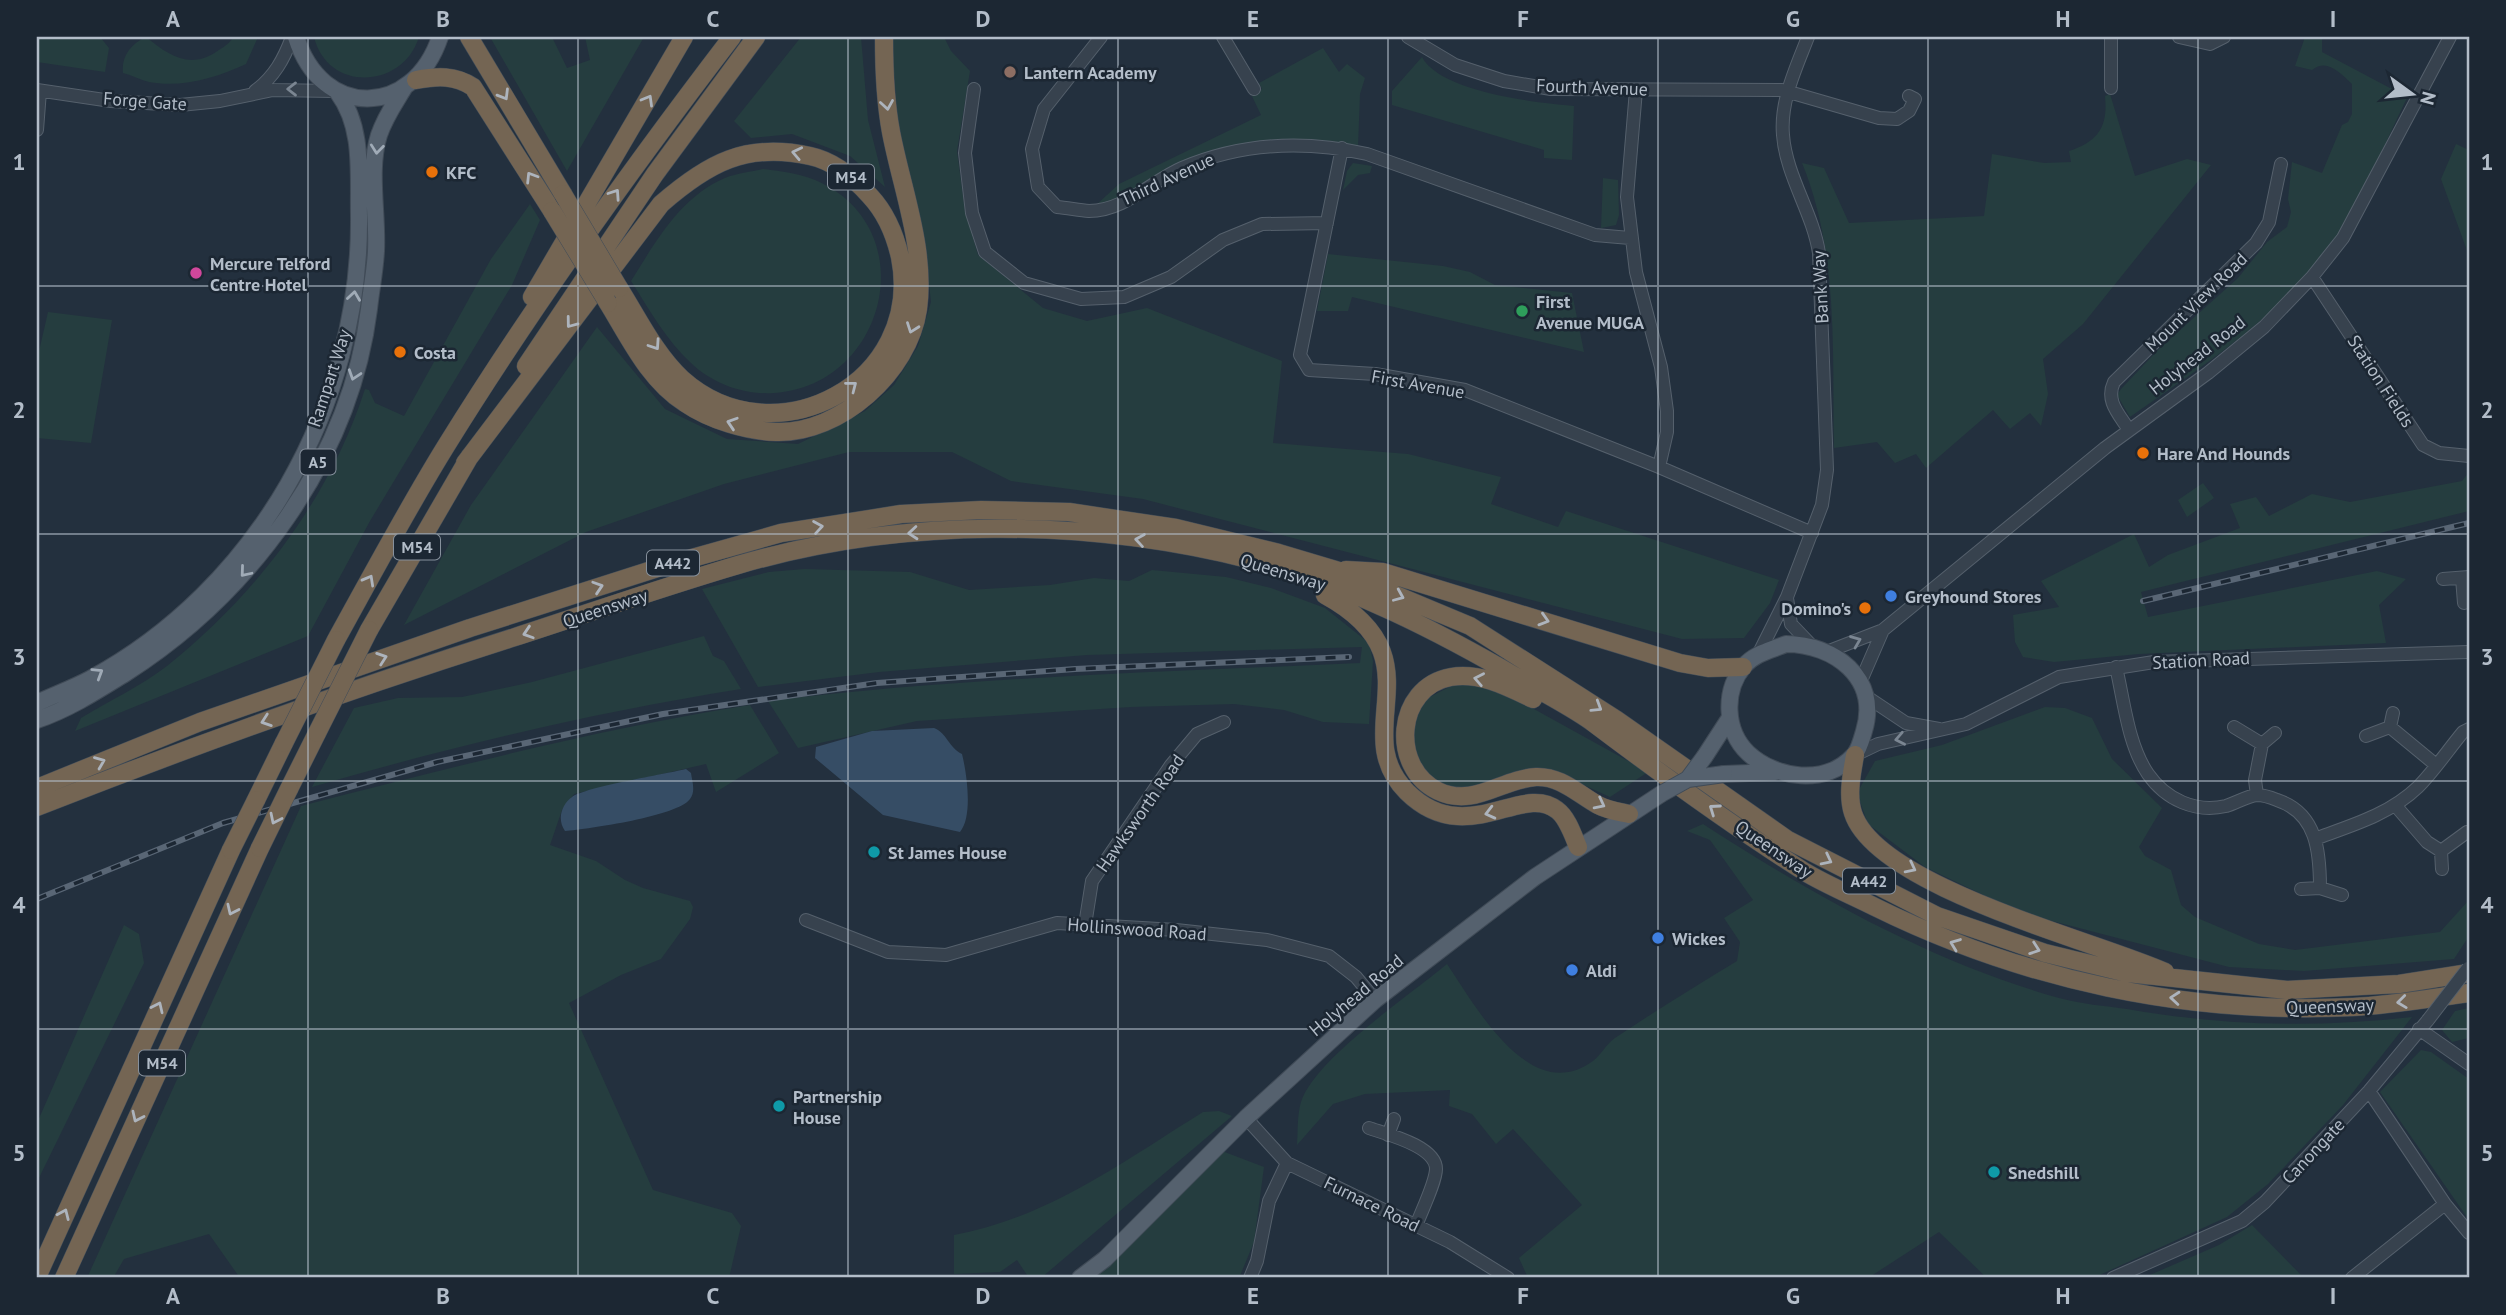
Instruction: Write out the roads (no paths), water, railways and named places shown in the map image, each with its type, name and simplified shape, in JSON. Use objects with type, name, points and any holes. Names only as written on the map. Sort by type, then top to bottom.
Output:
[{"type":"highway","name":"M54","points":[[465,463],[661,204],[691,178],[722,160],[749,152],[787,150],[822,158],[855,179],[878,204],[896,237],[903,273],[895,330],[872,369],[848,390],[819,405],[775,413],[739,409],[706,396],[682,378],[659,352],[618,288],[563,194],[469,37]]},
{"type":"highway","name":"M54","points":[[37,1277],[231,850],[336,640],[406,514],[480,393],[684,37]]},
{"type":"highway","name":"M54","points":[[480,393],[639,159],[732,37]]},
{"type":"highway","name":"M54","points":[[64,1278],[260,848],[369,630],[465,463],[562,308],[756,37]]},
{"type":"highway","name":"M54","points":[[410,84],[447,77],[462,80],[473,88],[552,211],[637,353],[661,382],[684,403],[707,415],[745,428],[776,432],[822,424],[853,405],[879,384],[902,353],[917,314],[920,289],[913,226],[884,91],[884,37]]},
{"type":"highway","name":"Queensway","points":[[37,788],[200,722],[470,628],[664,566],[781,533],[901,514],[981,510],[1069,512],[1176,528],[1336,570],[1470,626],[1617,720],[1788,840],[1937,916],[2045,953],[2127,973],[2287,990],[2399,984],[2469,969]]},
{"type":"highway","name":"Queensway","points":[[37,807],[205,742],[449,658],[741,564],[807,548],[911,532],[980,529],[1082,533],[1208,551],[1300,575],[1458,643],[1590,720],[1608,736],[1808,874],[1929,933],[2036,972],[2153,996],[2272,1008],[2357,1007],[2469,993]]},
{"type":"highway","name":"A442","points":[[1208,551],[1231,563],[1321,592],[1357,614],[1367,624],[1377,637],[1385,662],[1385,744],[1388,759],[1404,789],[1425,807],[1454,818],[1477,817],[1528,804],[1552,806],[1560,811],[1578,846]]},
{"type":"highway","name":"A442","points":[[1336,570],[1383,572],[1680,663],[1708,668],[1750,661]]},
{"type":"highway","name":"A442","points":[[1608,736],[1512,689],[1469,677],[1449,677],[1425,689],[1412,705],[1403,728],[1413,771],[1424,783],[1450,796],[1475,796],[1539,777],[1580,791],[1599,806],[1629,814]]},
{"type":"highway","name":"A442","points":[[1855,755],[1850,786],[1852,811],[1860,829],[1886,856],[1996,912],[2141,961],[2185,981]]},
{"type":"main road","name":"Rampart Way","points":[[37,703],[90,678],[139,647],[176,618],[215,581],[247,547],[277,505],[317,431],[350,326],[359,253],[354,123],[336,92],[309,68],[294,37]]},
{"type":"main road","name":"Rampart Way","points":[[37,720],[93,694],[173,641],[236,582],[293,511],[328,443],[359,358],[367,323],[376,251],[379,137],[387,116],[434,54],[440,37]]},
{"type":"main road","points":[[336,92],[363,98],[384,96],[410,84]]},
{"type":"main road","points":[[1786,644],[1812,646],[1829,652],[1855,672],[1863,689],[1867,723],[1855,755],[1830,771],[1795,776],[1778,772],[1757,761],[1741,746],[1729,719],[1735,684],[1750,661],[1786,644]]},
{"type":"main road","name":"Holyhead Road","points":[[1688,779],[1729,719]]},
{"type":"main road","name":"Holyhead Road","points":[[1080,1278],[1105,1259],[1247,1118],[1375,1000],[1578,846],[1688,779],[1724,774],[1778,772]]},
{"type":"street","name":"Forge Gate","points":[[251,93],[268,81],[278,68],[294,37]]},
{"type":"street","name":"Third Avenue","points":[[1101,37],[1044,109],[1032,149],[1038,187],[1057,207],[1092,211],[1131,198],[1180,169],[1223,153],[1285,145],[1342,148],[1367,154],[1595,235],[1630,238]]},
{"type":"street","points":[[1223,37],[1254,89]]},
{"type":"street","name":"Fourth Avenue","points":[[1408,37],[1455,65],[1504,81],[1551,89],[1788,91],[1879,118],[1897,119],[1909,111],[1914,99],[1909,96]]},
{"type":"street","name":"Bank Way","points":[[1750,661],[1787,597],[1822,505],[1826,470],[1819,253],[1816,235],[1783,135],[1788,91],[1808,37]]},
{"type":"street","points":[[2111,37],[2111,88]]},
{"type":"street","points":[[2179,37],[2210,44],[2224,37]]},
{"type":"street","name":"Holyhead Road","points":[[1883,630],[2129,430],[2208,373],[2264,327],[2343,238],[2449,37]]},
{"type":"street","name":"Forge Gate","points":[[38,90],[111,101],[180,106],[220,102],[251,93],[290,89],[336,92]]},
{"type":"street","points":[[974,89],[965,153],[972,213],[985,252],[1024,283],[1081,299],[1124,297],[1171,276],[1223,240],[1262,224],[1327,223]]},
{"type":"street","points":[[37,130],[38,90]]},
{"type":"street","points":[[1636,90],[1628,161],[1630,238],[1661,368],[1667,411],[1667,432],[1659,467]]},
{"type":"street","name":"First Avenue","points":[[1342,148],[1300,355],[1308,370],[1375,374],[1465,390],[1659,467],[1812,533]]},
{"type":"street","name":"Mount View Road","points":[[2129,430],[2111,402],[2110,392],[2114,382],[2256,243],[2271,216],[2281,164]]},
{"type":"street","points":[[2271,216],[2285,219]]},
{"type":"street","name":"Station Fields","points":[[2312,276],[2423,445],[2439,453],[2469,456]]},
{"type":"street","points":[[2443,579],[2465,578],[2464,603]]},
{"type":"street","points":[[1787,597],[1791,624],[1812,646]]},
{"type":"street","points":[[1829,652],[1883,630]]},
{"type":"street","points":[[1863,689],[1883,630]]},
{"type":"street","name":"Station Road","points":[[1855,755],[1878,744],[1946,730],[1986,716],[2059,677],[2116,667],[2154,662],[2469,652]]},
{"type":"street","points":[[2116,667],[2140,760],[2149,776],[2164,792],[2200,809],[2229,805],[2257,795],[2287,803],[2309,824],[2317,838],[2320,888]]},
{"type":"street","name":"Station Road","points":[[1863,689],[1906,723],[1946,730]]},
{"type":"street","points":[[2390,727],[2393,713]]},
{"type":"street","name":"Hawksworth Road","points":[[1085,925],[1092,881],[1171,765],[1197,734],[1224,722]]},
{"type":"street","points":[[2234,727],[2262,744]]},
{"type":"street","points":[[2367,736],[2390,727]]},
{"type":"street","points":[[2390,727],[2436,765]]},
{"type":"street","points":[[2317,838],[2370,819],[2395,805],[2420,785],[2463,732],[2469,729]]},
{"type":"street","points":[[2257,795],[2255,780],[2262,744],[2275,733]]},
{"type":"street","points":[[2395,805],[2427,842],[2441,851]]},
{"type":"street","points":[[2441,851],[2467,832]]},
{"type":"street","points":[[2441,851],[2442,869]]},
{"type":"street","points":[[2301,889],[2320,888],[2342,895]]},
{"type":"street","name":"Hollinswood Road","points":[[806,920],[888,951],[946,955],[1057,923],[1267,940],[1329,956],[1356,977],[1375,1000]]},
{"type":"street","name":"Canongate","points":[[2113,1278],[2242,1221],[2265,1202],[2369,1091],[2469,969]]},
{"type":"street","points":[[2424,1024],[2469,1064]]},
{"type":"street","points":[[2369,1091],[2445,1204],[2469,1233]]},
{"type":"street","name":"Furnace Road","points":[[1247,1118],[1287,1163],[1450,1242],[1508,1278]]},
{"type":"street","points":[[1388,1135],[1394,1119]]},
{"type":"street","points":[[1369,1128],[1421,1148],[1432,1157],[1436,1169],[1416,1226]]},
{"type":"street","points":[[1250,1278],[1257,1261],[1269,1201],[1287,1163]]},
{"type":"street","points":[[2352,1278],[2445,1204]]},
{"type":"water","points":[[934,728],[962,754],[968,806],[960,832],[883,815],[815,758],[816,747],[872,731]]},
{"type":"water","points":[[686,769],[691,773],[693,789],[690,799],[682,805],[652,816],[612,824],[565,831],[563,827],[563,808],[568,800],[580,793]]},
{"type":"railway","points":[[2143,601],[2469,523]]},
{"type":"railway","points":[[37,899],[223,823],[437,762],[663,714],[877,683],[1075,669],[1349,657]]},
{"type":"place","name":"Lantern Academy","points":[[1010,72]]},
{"type":"place","name":"KFC","points":[[432,172]]},
{"type":"place","name":"Mercure Telford Centre Hotel","points":[[196,273]]},
{"type":"place","name":"First Avenue MUGA","points":[[1522,311]]},
{"type":"place","name":"Costa","points":[[400,352]]},
{"type":"place","name":"Hare And Hounds","points":[[2143,453]]},
{"type":"place","name":"Greyhound Stores","points":[[1891,596]]},
{"type":"place","name":"Domino's","points":[[1865,608]]},
{"type":"place","name":"St James House","points":[[874,852]]},
{"type":"place","name":"Wickes","points":[[1658,938]]},
{"type":"place","name":"Aldi","points":[[1572,970]]},
{"type":"place","name":"Partnership House","points":[[779,1106]]},
{"type":"place","name":"Snedshill","points":[[1994,1172]]}]
